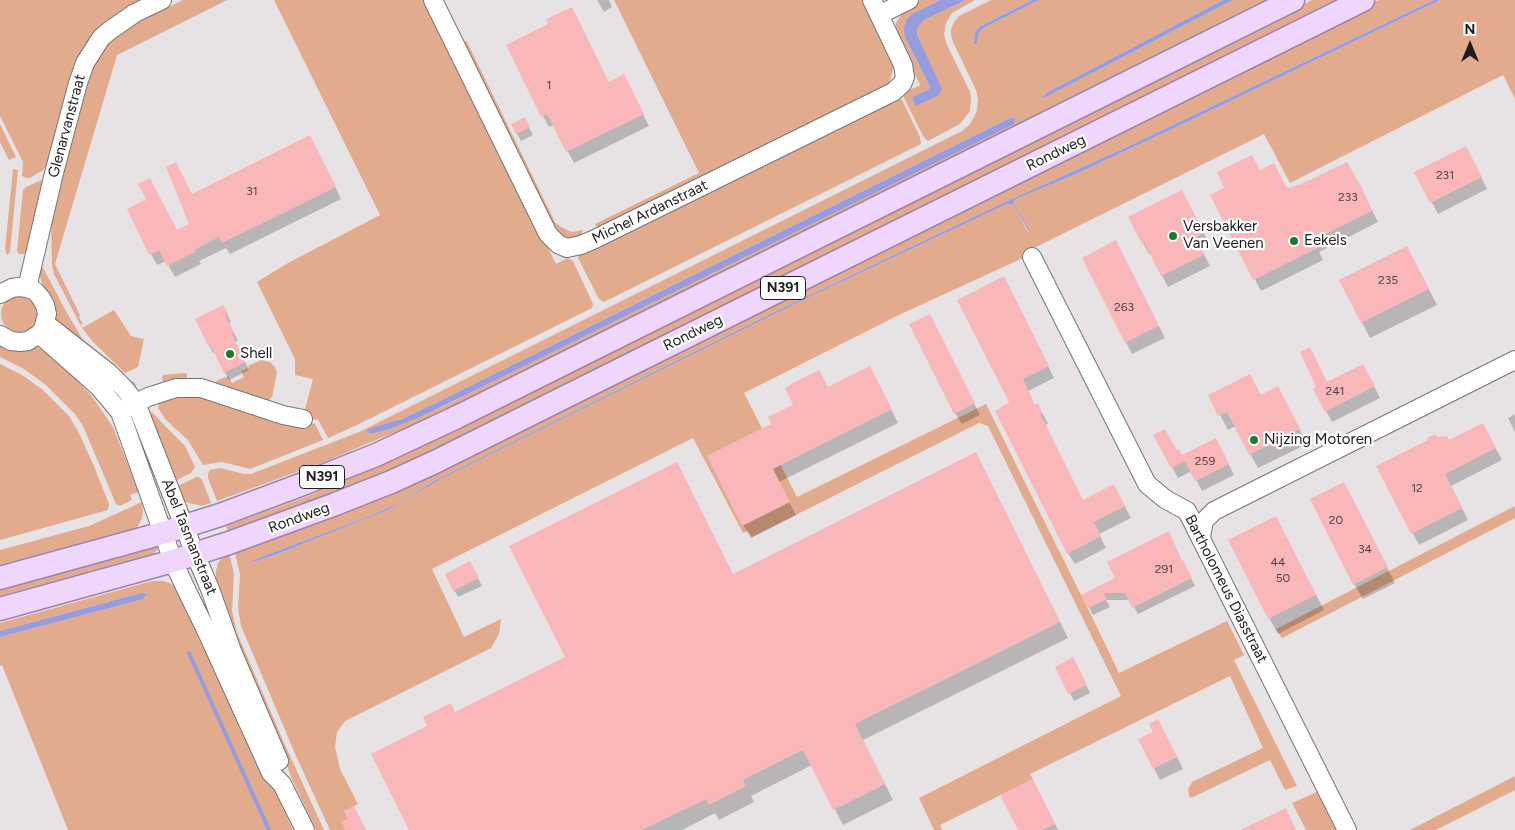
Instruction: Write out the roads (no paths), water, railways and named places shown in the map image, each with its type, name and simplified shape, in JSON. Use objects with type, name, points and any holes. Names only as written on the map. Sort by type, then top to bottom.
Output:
[{"type":"main road","name":"Rondweg","points":[[0,578],[174,529],[248,505],[376,455],[457,418],[1293,0]]},
{"type":"main road","name":"Rondweg","points":[[0,609],[173,561],[229,543],[333,506],[435,462],[1363,0]]},
{"type":"street","name":"Glenarvanstraat","points":[[27,288],[54,172],[85,63],[101,38],[109,31],[135,13],[162,0]]},
{"type":"street","name":"Michel Ardanstraat","points":[[433,0],[548,234],[558,244],[567,248],[581,246],[893,92],[902,84],[905,77],[903,65],[875,7]]},
{"type":"street","points":[[875,7],[909,0]]},
{"type":"street","name":"Bartholomeus Diasstraat","points":[[1032,257],[1147,484],[1165,499],[1187,511],[1347,830]]},
{"type":"street","points":[[0,294],[12,288],[27,288],[41,298],[47,314],[42,328],[28,341],[11,341],[0,335]]},
{"type":"street","name":"Abel Tasmanstraat","points":[[42,328],[99,387],[120,412],[151,495],[174,529],[195,554],[210,589],[232,651],[281,767],[282,784]]},
{"type":"street","name":"Abel Tasmanstraat","points":[[42,328],[109,373],[136,403],[174,529],[173,561],[271,773],[282,784],[305,830]]},
{"type":"street","points":[[1201,538],[1204,521],[1214,511],[1515,360]]},
{"type":"street","points":[[120,412],[148,397],[176,388],[201,388],[283,415],[303,419]]},
{"type":"water","points":[[940,0],[966,0],[924,20],[918,27],[917,35],[942,89],[939,95],[916,106],[912,97],[930,87],[905,37],[904,28],[907,19],[912,14]]},
{"type":"water","points":[[1032,0],[1039,0],[982,29],[979,33],[977,44],[974,44],[975,33],[979,27]]},
{"type":"water","points":[[1223,0],[1233,0],[1043,97],[1046,93]]},
{"type":"water","points":[[1434,0],[1440,0],[1185,123],[1076,174],[1016,199],[1013,203],[1029,232],[1013,205],[1007,204],[807,298],[441,479],[388,510],[253,562],[253,560],[370,516],[403,501],[434,481],[789,305],[1003,203],[1131,145]]},
{"type":"water","points":[[1010,118],[1015,118],[1014,124],[470,393],[390,429],[370,434],[367,432],[368,429],[402,419],[446,398]]},
{"type":"water","points":[[141,593],[146,595],[144,599],[0,637],[0,631]]},
{"type":"waterway","points":[[189,653],[269,830]]},
{"type":"place","name":"Versbakker Van Veenen","points":[[1173,236]]},
{"type":"place","name":"Eekels","points":[[1294,241]]},
{"type":"place","name":"Shell","points":[[230,354]]},
{"type":"place","name":"Nijzing Motoren","points":[[1254,440]]}]
